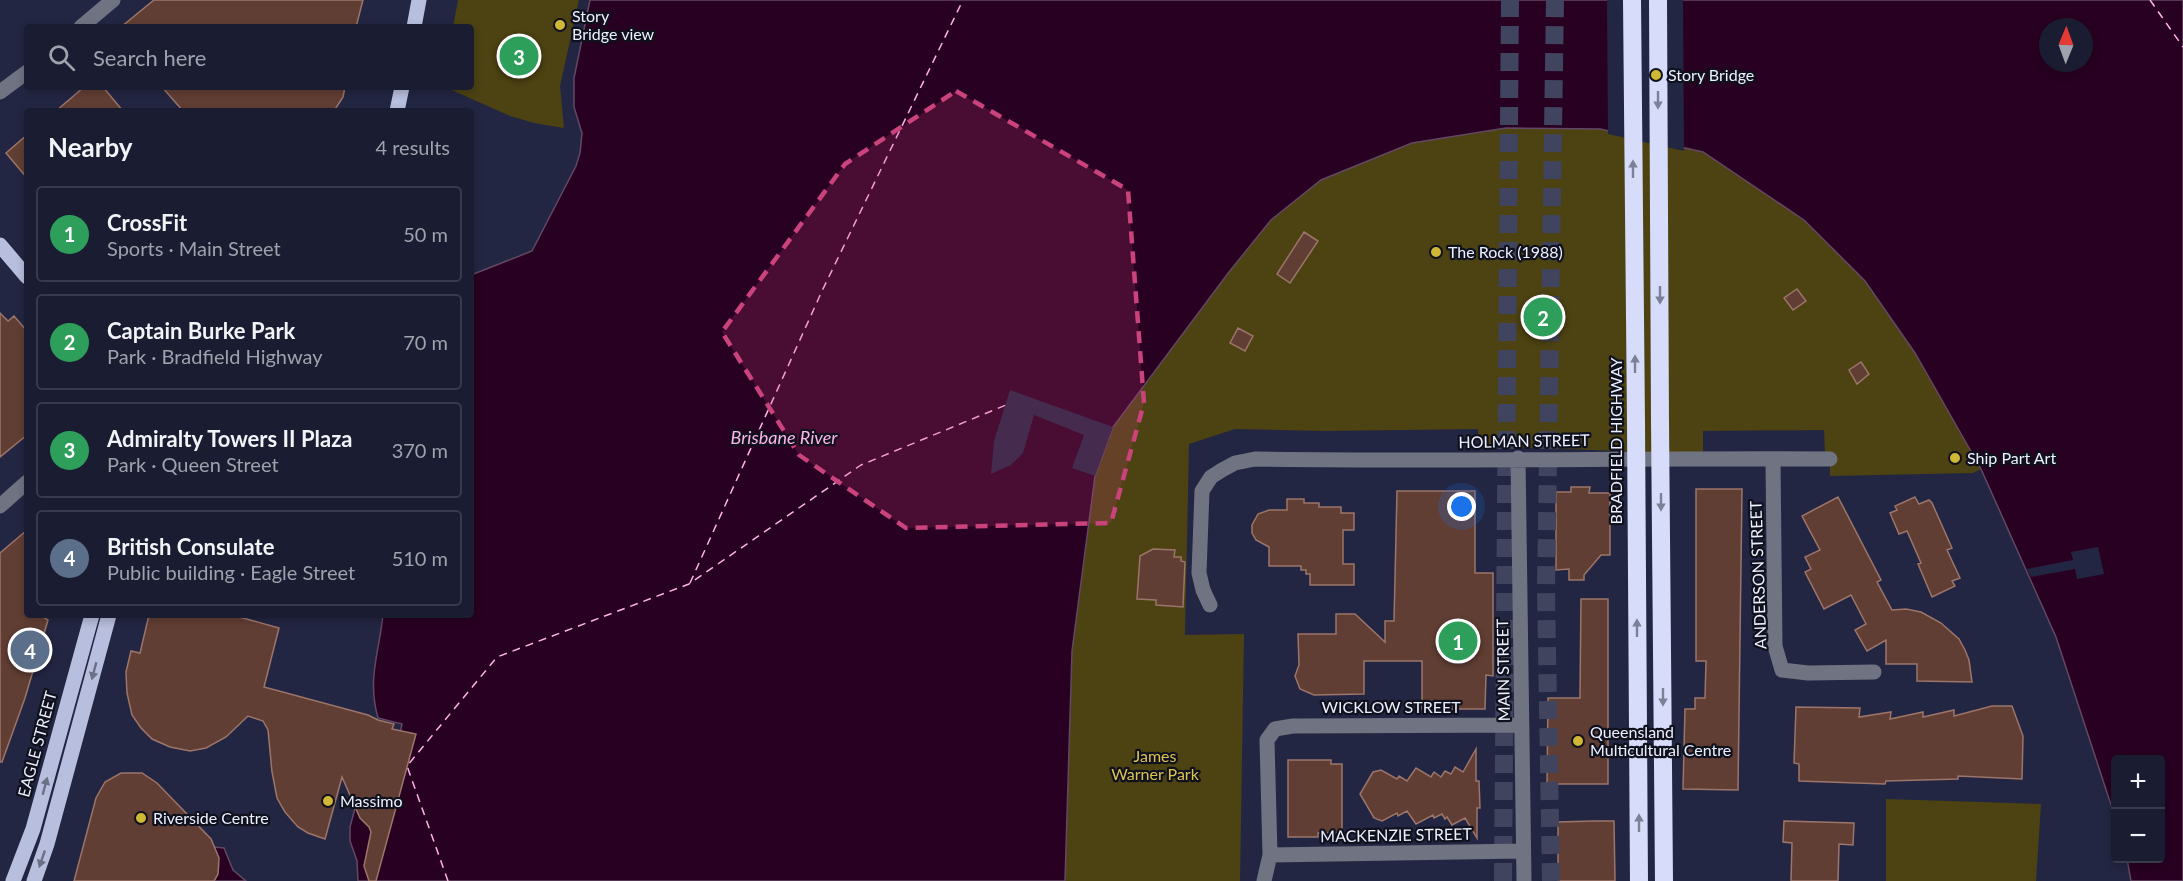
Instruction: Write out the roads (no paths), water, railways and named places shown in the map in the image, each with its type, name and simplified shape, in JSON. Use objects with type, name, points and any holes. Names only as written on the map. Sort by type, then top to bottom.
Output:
[{"type":"highway","name":"BRADFIELD HIGHWAY","points":[[1632,0],[1639,881]]},
{"type":"highway","points":[[1658,0],[1664,881]]},
{"type":"main road","points":[[415,24],[419,0]]},
{"type":"main road","points":[[398,108],[401,90]]},
{"type":"main road","points":[[0,245],[24,273]]},
{"type":"main road","name":"EAGLE STREET","points":[[13,881],[33,829],[91,618]]},
{"type":"main road","points":[[34,881],[47,844],[108,618]]},
{"type":"street","points":[[85,24],[113,0]]},
{"type":"street","points":[[0,92],[24,74]]},
{"type":"street","name":"HOLMAN STREET","points":[[1210,604],[1203,590],[1199,573],[1202,491],[1211,477],[1234,463],[1255,459],[1421,461],[1518,458],[1830,459]]},
{"type":"street","name":"MAIN STREET","points":[[1518,458],[1524,881]]},
{"type":"street","name":"ANDERSON STREET","points":[[1773,459],[1775,646],[1782,670],[1808,673],[1874,672]]},
{"type":"street","points":[[0,506],[24,485]]},
{"type":"street","name":"WICKLOW STREET","points":[[1269,855],[1266,740],[1275,729],[1293,726],[1522,725]]},
{"type":"street","name":"MACKENZIE STREET","points":[[1269,855],[1523,851]]},
{"type":"street","points":[[1264,881],[1269,855]]},
{"type":"water","name":"Brisbane River","points":[[590,0],[2183,0],[2183,881],[2131,881],[2128,863],[2165,863],[2165,755],[2111,755],[2111,805],[2056,637],[1981,469],[1915,353],[1865,281],[1804,220],[1703,152],[1600,129],[1506,128],[1412,143],[1321,180],[1271,220],[1229,272],[1113,427],[1095,476],[1072,651],[1065,881],[358,881],[357,861],[350,841],[350,827],[365,771],[400,734],[402,724],[378,718],[375,704],[375,666],[383,618],[474,618],[474,274],[532,251],[576,166],[582,133],[574,107],[574,78]]},
{"type":"water","points":[[214,847],[224,848],[233,870],[246,881],[214,881],[218,873],[218,864]]},
{"type":"tunnel","points":[[1503,881],[1510,0]]},
{"type":"tunnel","points":[[1551,881],[1546,590],[1555,0]]},
{"type":"place","name":"Story Bridge view","points":[[560,25]]},
{"type":"place","name":"Admiralty Towers II Plaza","points":[[519,56]]},
{"type":"place","name":"Story Bridge","points":[[1656,75]]},
{"type":"place","name":"The Rock (1988)","points":[[1436,252]]},
{"type":"place","name":"Captain Burke Park","points":[[1543,317]]},
{"type":"place","name":"Ship Part Art","points":[[1955,458]]},
{"type":"place","name":"CrossFit","points":[[1458,641]]},
{"type":"place","name":"British Consulate","points":[[30,650]]},
{"type":"place","name":"Queensland Multicultural Centre","points":[[1578,741]]},
{"type":"place","name":"Massimo","points":[[328,801]]},
{"type":"place","name":"Riverside Centre","points":[[141,818]]},
{"type":"park label","name":"James Warner Park","points":[[1155,765]]}]
